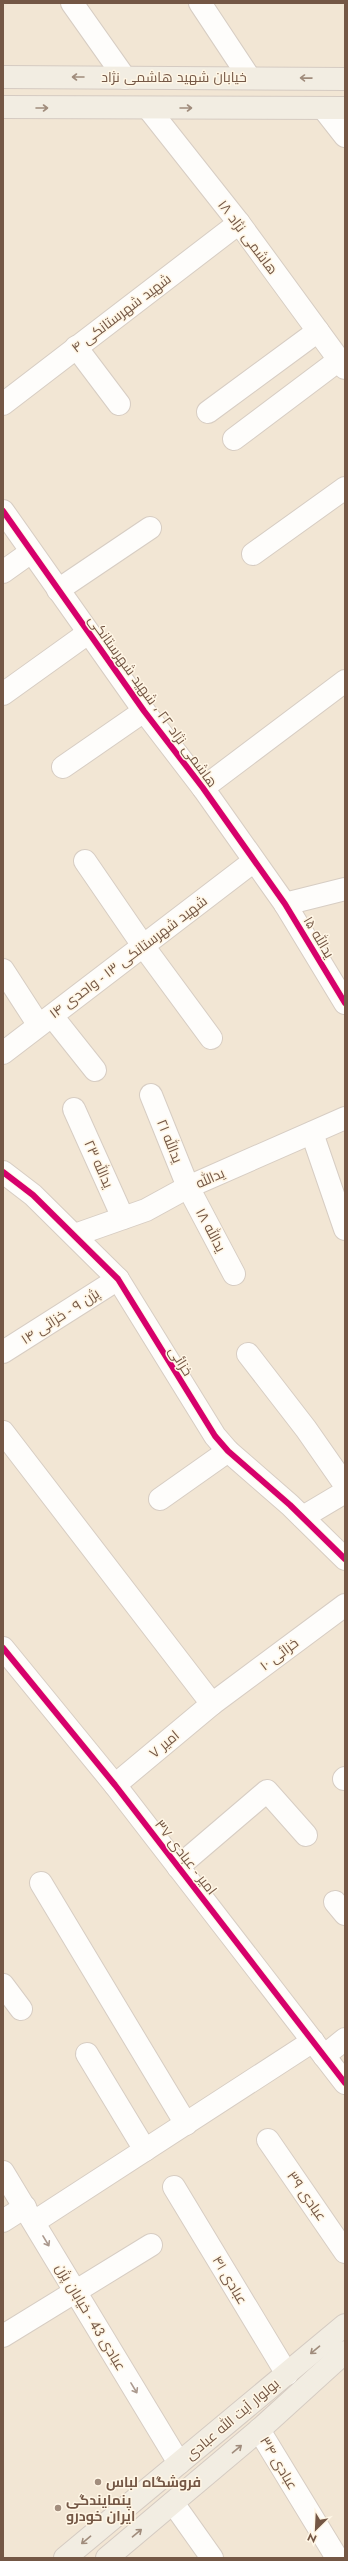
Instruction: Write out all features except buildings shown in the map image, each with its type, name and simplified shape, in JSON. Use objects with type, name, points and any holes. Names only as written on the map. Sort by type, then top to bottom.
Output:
[{"type":"main road","name":"خیابان شهید هاشمی نژاد","points":[[3,77],[249,77],[345,79]]},
{"type":"main road","points":[[3,107],[345,108]]},
{"type":"main road","name":"بولوار آیت الله عبادی","points":[[64,2558],[345,2325]]},
{"type":"main road","name":"بولوار آیت الله عبادی","points":[[107,2558],[259,2430],[345,2352]]},
{"type":"street","points":[[72,3],[125,78]]},
{"type":"street","points":[[200,3],[249,77]]},
{"type":"street","name":"هاشمی نژاد ۱۸","points":[[148,108],[239,223],[342,364]]},
{"type":"street","points":[[323,108],[345,136]]},
{"type":"street","name":"شهید شهرستانکی ۴","points":[[3,404],[239,223]]},
{"type":"street","points":[[208,412],[318,331]]},
{"type":"street","points":[[76,347],[119,404]]},
{"type":"street","points":[[234,439],[342,364]]},
{"type":"street","points":[[253,554],[345,488]]},
{"type":"street","name":"هاشمی نژاد ۲۲ ، شهید شهرستانکی","points":[[3,512],[144,711],[203,788],[285,904]]},
{"type":"street","points":[[58,590],[150,528]]},
{"type":"street","points":[[3,572],[31,552]]},
{"type":"street","points":[[3,694],[88,633]]},
{"type":"street","points":[[203,788],[345,681]]},
{"type":"street","points":[[63,767],[144,711]]},
{"type":"street","points":[[85,861],[144,947],[211,1038]]},
{"type":"street","name":"شهید شهرستانکی ۱۳ - واحدی ۱۴","points":[[3,1053],[144,947],[254,861]]},
{"type":"street","points":[[285,904],[345,889]]},
{"type":"street","name":"یدالله ۱۵","points":[[285,904],[345,1003]]},
{"type":"street","points":[[3,970],[45,1020],[95,1070]]},
{"type":"street","name":"یدالله ۲۱","points":[[151,1095],[188,1187]]},
{"type":"street","name":"یدالله ۲۳","points":[[74,1109],[123,1218]]},
{"type":"street","name":"یدالله","points":[[75,1235],[146,1210],[188,1187],[345,1118]]},
{"type":"street","points":[[312,1133],[345,1229]]},
{"type":"street","name":"خزائی","points":[[3,1172],[33,1195],[118,1279],[215,1436],[228,1451],[303,1517],[345,1559]]},
{"type":"street","name":"یدالله ۱۸","points":[[188,1187],[234,1274]]},
{"type":"street","name":"پژن ۹ - خزائی ۱۴","points":[[3,1352],[118,1279]]},
{"type":"street","points":[[248,1354],[306,1429],[345,1486]]},
{"type":"street","points":[[3,1432],[212,1704]]},
{"type":"street","points":[[160,1499],[228,1451]]},
{"type":"street","points":[[303,1517],[345,1492]]},
{"type":"street","name":"خزائی ۱۰","points":[[212,1704],[345,1605]]},
{"type":"street","name":"امیر - عبادی ۳۷","points":[[7,1662],[115,1785],[345,2083]]},
{"type":"street","name":"امیر ۷","points":[[115,1785],[212,1704]]},
{"type":"street","points":[[178,1867],[267,1791],[306,1836]]},
{"type":"street","points":[[41,1883],[186,2124]]},
{"type":"street","points":[[3,1985],[21,2009]]},
{"type":"street","points":[[3,2221],[30,2215],[318,2049],[345,2039]]},
{"type":"street","points":[[87,2054],[145,2150]]},
{"type":"street","name":"عبادی ۳۹","points":[[268,2140],[345,2252]]},
{"type":"street","name":"عبادی 43 - خیابان پژن","points":[[3,2172],[179,2463]]},
{"type":"street","name":"عبادی ۴۱","points":[[174,2186],[287,2374]]},
{"type":"street","points":[[3,2336],[151,2245]]},
{"type":"street","name":"عبادی ۳۴","points":[[259,2430],[337,2558]]},
{"type":"street","points":[[173,2503],[212,2558]]},
{"type":"shaded area","points":[[3,3],[345,3],[345,2558],[3,2558]]},
{"type":"cycle path","points":[[3,511],[144,711],[203,788],[285,904],[345,1003]]},
{"type":"cycle path","points":[[3,1172],[33,1195],[118,1279],[215,1436],[228,1451],[290,1505],[345,1559]]},
{"type":"cycle path","points":[[3,1648],[115,1785],[345,2083]]},
{"type":"place","name":"فروشگاه لباس","points":[[98,2482]]},
{"type":"place","name":"پنمایندگی ایران خودرو","points":[[58,2508]]}]
